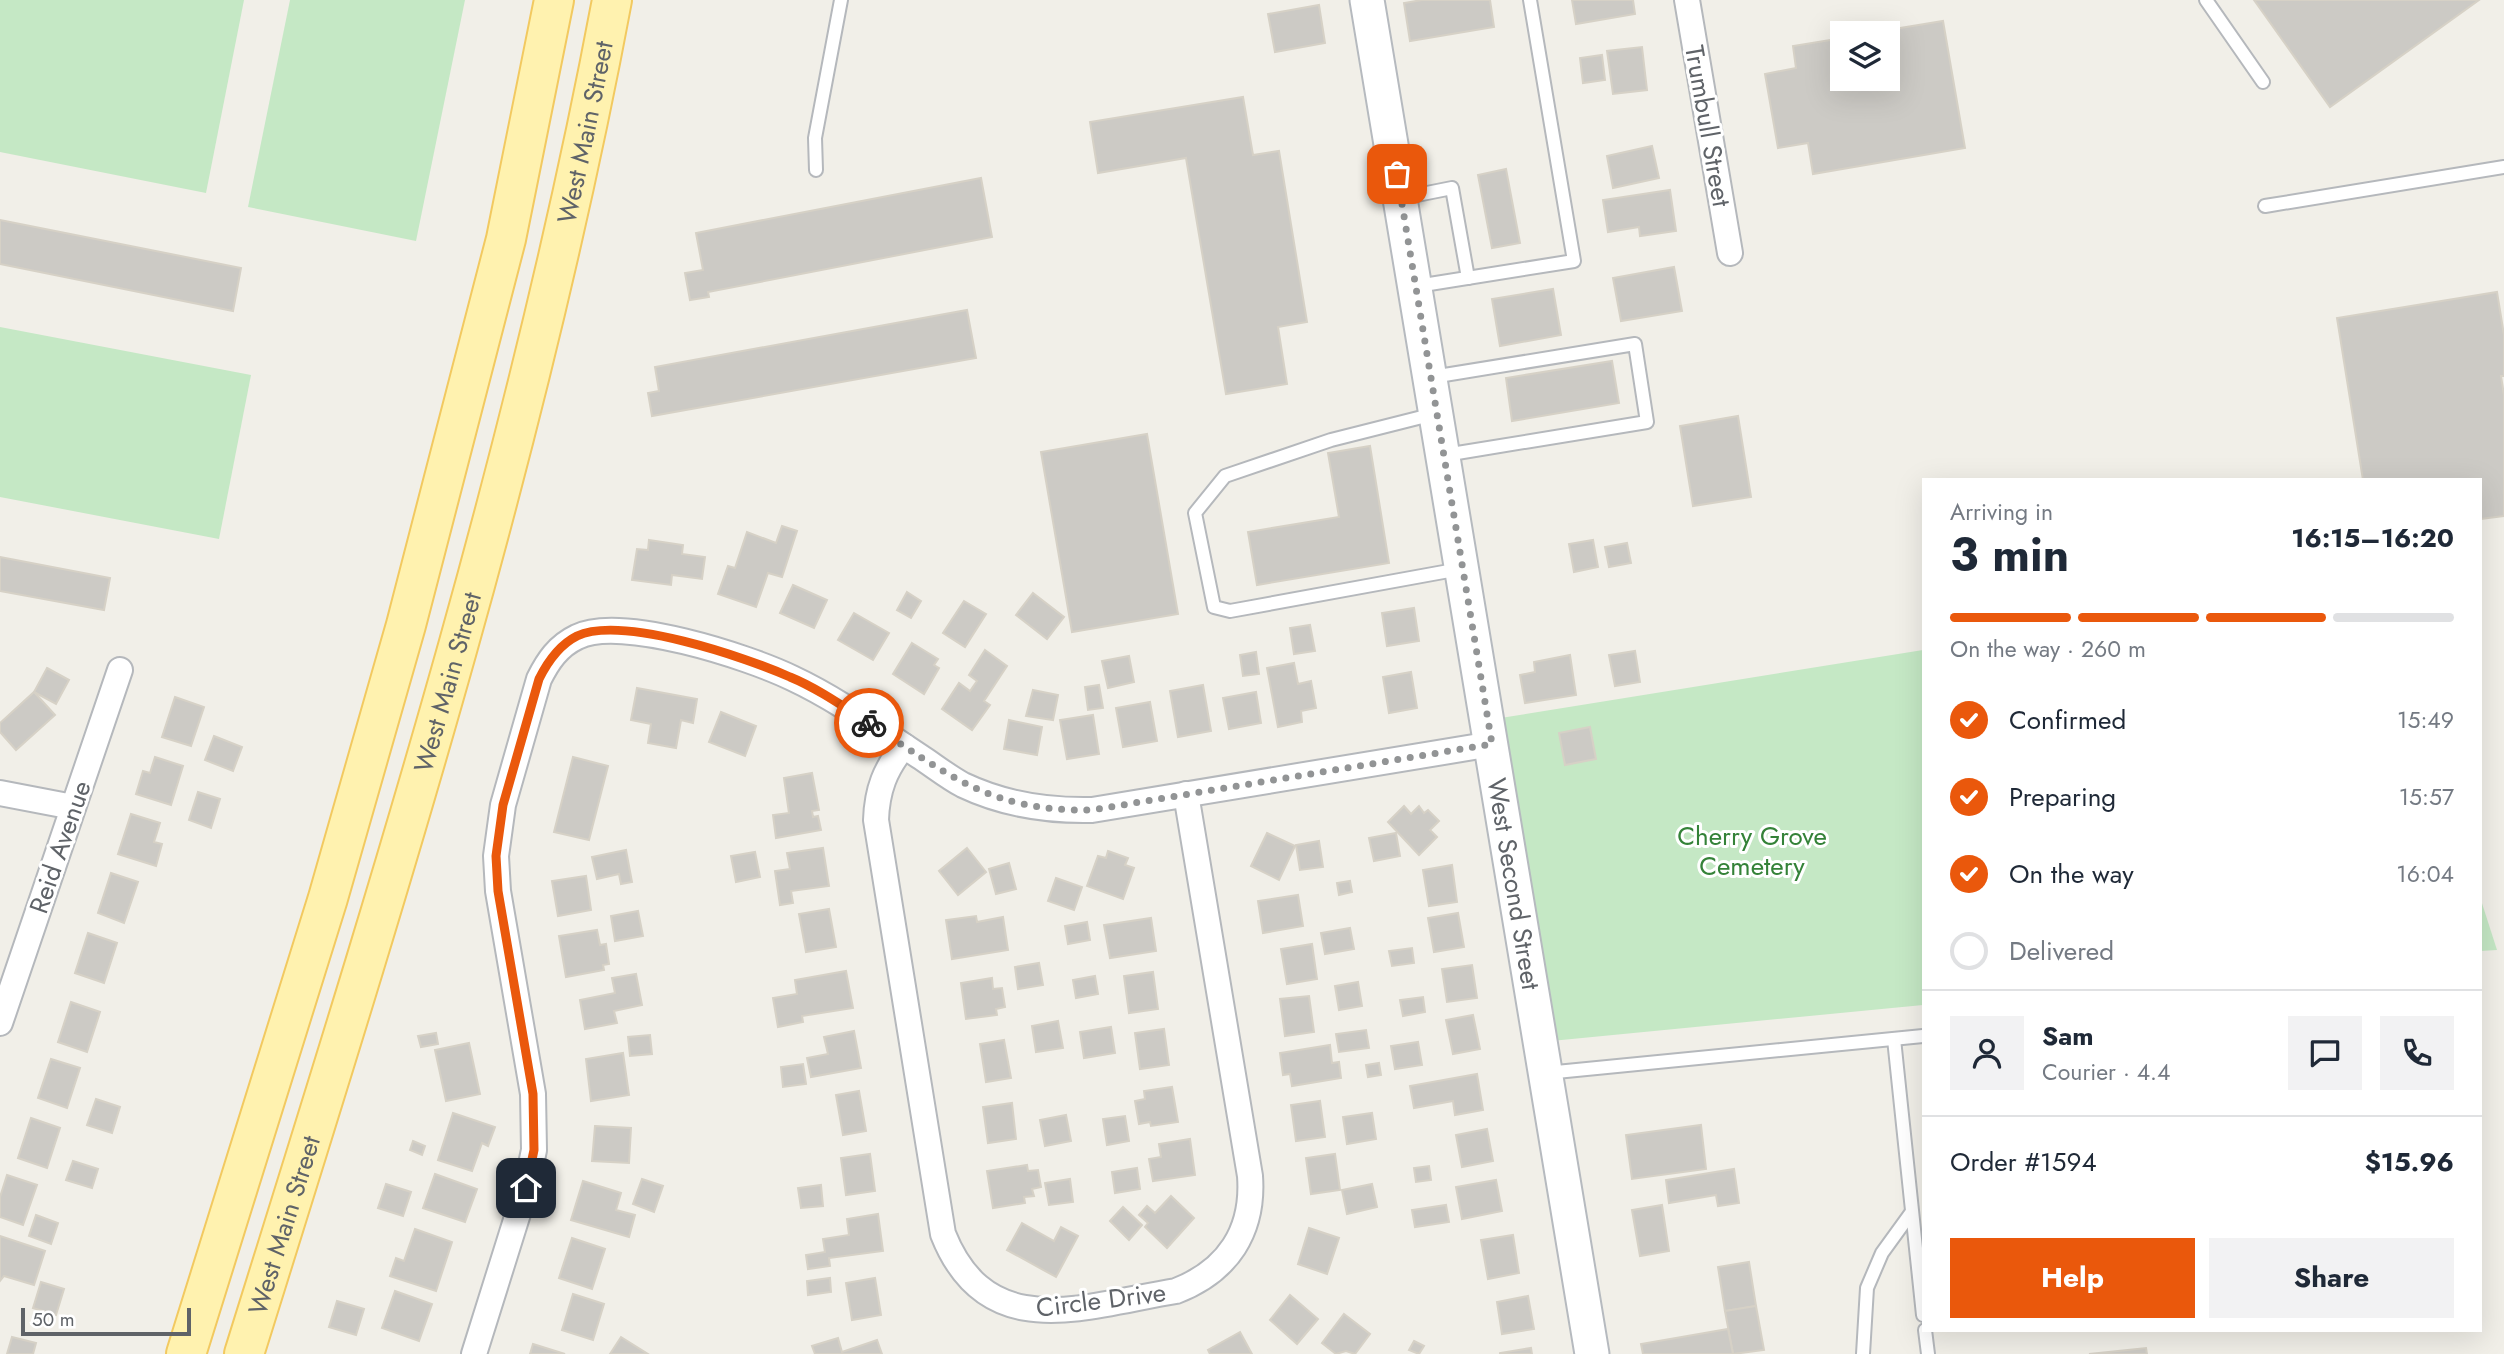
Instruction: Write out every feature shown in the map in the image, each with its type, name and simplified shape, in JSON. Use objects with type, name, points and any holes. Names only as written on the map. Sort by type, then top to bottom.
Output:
[{"type":"main road","name":"West Main Street","points":[[186,1354],[328,898],[406,625],[506,239],[554,0]]},
{"type":"main road","name":"West Main Street","points":[[244,1354],[409,818],[505,473],[588,131],[612,0]]},
{"type":"main road","name":"West Second Street","points":[[1367,0],[1464,568],[1592,1354]]},
{"type":"street","name":"Trumbull Street","points":[[1687,0],[1730,253]]},
{"type":"street","points":[[474,1354],[526,1188],[534,1150],[533,1094],[498,891],[496,856],[503,805],[539,679],[547,663],[560,648],[576,637],[604,630],[649,634],[690,643],[792,677],[961,784],[998,799],[1030,807],[1092,810],[1492,744]]},
{"type":"street","name":"Reid Avenue","points":[[0,1023],[120,670]]},
{"type":"street","name":"Circle Drive","points":[[904,746],[882,779],[876,820],[943,1234],[958,1265],[975,1285],[993,1298],[1029,1311],[1060,1311],[1176,1291],[1218,1267],[1239,1242],[1245,1227],[1251,1194],[1250,1176],[1186,794]]},
{"type":"street","points":[[0,793],[73,807]]},
{"type":"lane","points":[[816,170],[815,138],[841,0]]},
{"type":"lane","points":[[1417,286],[1574,261],[1530,0]]},
{"type":"lane","points":[[2206,0],[2263,82]]},
{"type":"lane","points":[[2265,205],[2504,167]]},
{"type":"lane","points":[[1402,198],[1452,188],[1468,278]]},
{"type":"lane","points":[[1432,377],[1635,344],[1647,422],[1445,455]]},
{"type":"lane","points":[[1438,413],[1331,440],[1225,476],[1195,513],[1214,607],[1230,611],[1464,568]]},
{"type":"lane","points":[[1546,1073],[1922,1036]]},
{"type":"lane","points":[[1894,1039],[1922,1300]]},
{"type":"lane","points":[[1863,1354],[1867,1288],[1882,1254],[1911,1213]]},
{"type":"lane","points":[[1925,1332],[1928,1354]]},
{"type":"green space","points":[[0,0],[244,0],[206,193],[0,152]]},
{"type":"green space","points":[[290,0],[465,0],[416,241],[248,207]]},
{"type":"green space","points":[[0,327],[251,375],[219,539],[0,497]]},
{"type":"green space","name":"Cherry Grove Cemetery","points":[[1922,650],[1922,1005],[1541,1042],[1488,720]]},
{"type":"green space","points":[[2482,903],[2497,950],[2482,951]]},
{"type":"building","points":[[1422,0],[1490,0],[1494,27],[1410,41],[1404,3]]},
{"type":"building","points":[[1572,0],[1633,0],[1635,14],[1576,24]]},
{"type":"building","points":[[2254,0],[2479,0],[2330,107]]},
{"type":"building","points":[[1319,5],[1325,43],[1275,52],[1268,14]]},
{"type":"building","points":[[1943,21],[1965,148],[1813,174],[1808,143],[1778,148],[1765,74],[1796,68],[1793,46],[1830,40],[1830,91],[1900,91],[1900,28]]},
{"type":"building","points":[[1642,47],[1647,90],[1613,94],[1607,51]]},
{"type":"building","points":[[1602,55],[1605,80],[1583,83],[1580,58]]},
{"type":"building","points":[[1243,97],[1253,155],[1279,151],[1307,322],[1278,327],[1287,384],[1226,394],[1186,158],[1098,173],[1090,122]]},
{"type":"building","points":[[1652,146],[1659,178],[1613,188],[1607,156]]},
{"type":"building","points":[[1506,169],[1520,243],[1492,248],[1478,175]]},
{"type":"building","points":[[981,178],[992,237],[708,292],[709,297],[690,300],[685,273],[703,270],[696,233]]},
{"type":"building","points":[[1670,190],[1676,231],[1640,236],[1639,227],[1608,232],[1603,200]]},
{"type":"building","points":[[0,220],[241,268],[233,311],[0,264]]},
{"type":"building","points":[[1674,267],[1682,311],[1621,321],[1613,278]]},
{"type":"building","points":[[1553,289],[1561,335],[1500,346],[1492,299]]},
{"type":"building","points":[[2497,292],[2504,335],[2504,376],[2501,376],[2504,395],[2504,516],[2482,519],[2482,478],[2363,478],[2337,318]]},
{"type":"building","points":[[967,310],[976,358],[652,416],[648,393],[659,391],[655,367]]},
{"type":"building","points":[[1612,361],[1619,403],[1512,421],[1506,378]]},
{"type":"building","points":[[1738,416],[1751,497],[1693,506],[1680,426]]},
{"type":"building","points":[[1147,434],[1178,614],[1072,632],[1041,452]]},
{"type":"building","points":[[1370,446],[1389,563],[1257,585],[1248,532],[1339,517],[1328,453]]},
{"type":"building","points":[[782,526],[797,531],[782,577],[768,573],[756,607],[718,594],[728,566],[735,568],[747,532],[776,543]]},
{"type":"building","points":[[649,540],[683,545],[682,554],[705,557],[702,579],[672,575],[671,585],[632,580],[637,549],[648,550]]},
{"type":"building","points":[[1593,540],[1598,567],[1574,572],[1569,544]]},
{"type":"building","points":[[1627,543],[1631,563],[1609,567],[1605,547]]},
{"type":"building","points":[[0,557],[110,578],[104,610],[0,591]]},
{"type":"building","points":[[793,585],[827,600],[814,628],[780,613]]},
{"type":"building","points":[[907,592],[921,601],[911,618],[897,610]]},
{"type":"building","points":[[1033,593],[1064,617],[1047,639],[1016,615]]},
{"type":"building","points":[[964,601],[986,614],[965,647],[943,633]]},
{"type":"building","points":[[1414,608],[1419,641],[1387,646],[1382,613]]},
{"type":"building","points":[[854,613],[889,633],[873,660],[838,640]]},
{"type":"building","points":[[1310,625],[1315,651],[1294,654],[1290,628]]},
{"type":"building","points":[[912,643],[938,659],[934,665],[939,668],[924,694],[893,674]]},
{"type":"building","points":[[985,650],[1007,666],[984,701],[990,705],[972,730],[942,709],[959,683],[970,691],[977,681],[969,675]]},
{"type":"building","points":[[1635,651],[1640,682],[1615,686],[1609,655]]},
{"type":"building","points":[[1256,652],[1259,674],[1243,676],[1240,655]]},
{"type":"building","points":[[1570,655],[1576,695],[1525,703],[1520,675],[1535,672],[1534,662]]},
{"type":"building","points":[[1129,656],[1134,682],[1108,688],[1102,661]]},
{"type":"building","points":[[1294,663],[1298,684],[1311,681],[1316,708],[1301,711],[1302,722],[1278,727],[1267,668]]},
{"type":"building","points":[[47,668],[69,680],[56,704],[34,692]]},
{"type":"building","points":[[1411,672],[1417,708],[1389,713],[1383,677]]},
{"type":"building","points":[[1099,685],[1103,708],[1088,710],[1085,687]]},
{"type":"building","points":[[1203,685],[1211,731],[1178,737],[1170,691]]},
{"type":"building","points":[[637,688],[697,699],[693,723],[681,720],[676,748],[648,743],[651,724],[631,720]]},
{"type":"building","points":[[1033,690],[1058,695],[1053,720],[1026,716]]},
{"type":"building","points":[[34,692],[55,715],[16,750],[0,732],[0,723]]},
{"type":"building","points":[[1256,692],[1261,723],[1229,729],[1223,698]]},
{"type":"building","points":[[175,697],[204,707],[191,746],[162,737]]},
{"type":"building","points":[[1150,702],[1157,741],[1123,747],[1116,708]]},
{"type":"building","points":[[721,712],[756,726],[745,756],[709,742]]},
{"type":"building","points":[[1093,715],[1099,754],[1067,759],[1060,720]]},
{"type":"building","points":[[1009,720],[1042,727],[1037,755],[1004,749]]},
{"type":"building","points":[[1590,727],[1596,759],[1565,765],[1559,733]]},
{"type":"building","points":[[214,736],[242,747],[233,771],[205,760]]},
{"type":"building","points":[[155,757],[183,766],[171,805],[136,794],[143,771],[150,773]]},
{"type":"building","points":[[573,757],[608,766],[589,840],[554,832]]},
{"type":"building","points":[[812,773],[819,810],[812,811],[813,817],[818,816],[821,830],[776,838],[773,815],[789,813],[784,778]]},
{"type":"building","points":[[198,792],[220,799],[211,828],[189,820]]},
{"type":"building","points":[[1404,806],[1411,814],[1419,806],[1424,813],[1428,810],[1439,821],[1430,830],[1437,837],[1419,855],[1388,822]]},
{"type":"building","points":[[131,814],[160,823],[154,842],[162,844],[156,866],[118,854]]},
{"type":"building","points":[[1267,833],[1295,846],[1279,880],[1251,866]]},
{"type":"building","points":[[1396,833],[1400,856],[1374,861],[1369,838]]},
{"type":"building","points":[[1319,841],[1323,867],[1300,870],[1296,845]]},
{"type":"building","points":[[823,848],[829,886],[791,891],[793,903],[780,905],[775,871],[790,869],[787,853]]},
{"type":"building","points":[[967,848],[986,872],[958,895],[939,871]]},
{"type":"building","points":[[626,850],[632,882],[621,884],[619,874],[597,879],[592,857]]},
{"type":"building","points":[[1108,851],[1128,858],[1125,865],[1134,868],[1123,899],[1087,886],[1098,856],[1106,858]]},
{"type":"building","points":[[755,852],[760,877],[736,882],[731,856]]},
{"type":"building","points":[[1009,863],[1016,889],[996,894],[989,869]]},
{"type":"building","points":[[1452,865],[1457,902],[1429,906],[1423,870]]},
{"type":"building","points":[[111,873],[138,882],[124,923],[98,913]]},
{"type":"building","points":[[586,876],[591,910],[558,916],[552,881]]},
{"type":"building","points":[[1056,878],[1082,887],[1074,910],[1048,901]]},
{"type":"building","points":[[1350,881],[1352,892],[1339,895],[1337,883]]},
{"type":"building","points":[[1298,895],[1303,926],[1263,933],[1258,901]]},
{"type":"building","points":[[829,909],[836,947],[806,952],[799,914]]},
{"type":"building","points":[[638,911],[643,936],[615,941],[611,916]]},
{"type":"building","points":[[1458,913],[1464,947],[1434,952],[1428,918]]},
{"type":"building","points":[[976,916],[977,922],[1003,917],[1008,950],[952,959],[946,920]]},
{"type":"building","points":[[1151,918],[1156,951],[1110,958],[1104,925]]},
{"type":"building","points":[[1087,922],[1090,940],[1068,944],[1065,926]]},
{"type":"building","points":[[1350,928],[1354,949],[1325,954],[1321,933]]},
{"type":"building","points":[[597,930],[600,945],[606,944],[609,964],[603,965],[604,970],[566,977],[559,936]]},
{"type":"building","points":[[88,933],[117,943],[104,983],[75,973]]},
{"type":"building","points":[[1312,944],[1317,979],[1287,984],[1281,949]]},
{"type":"building","points":[[1412,948],[1414,963],[1392,966],[1389,951]]},
{"type":"building","points":[[1039,963],[1043,985],[1018,989],[1015,967]]},
{"type":"building","points":[[1472,965],[1477,998],[1447,1002],[1442,969]]},
{"type":"building","points":[[846,971],[853,1008],[802,1016],[803,1022],[778,1027],[773,998],[797,994],[795,980]]},
{"type":"building","points":[[1153,972],[1158,1009],[1129,1013],[1124,976]]},
{"type":"building","points":[[636,974],[642,1005],[614,1011],[617,1023],[585,1029],[580,1000],[615,993],[612,978]]},
{"type":"building","points":[[1095,976],[1098,994],[1076,998],[1073,980]]},
{"type":"building","points":[[992,978],[993,989],[1002,988],[1005,1007],[996,1009],[997,1015],[966,1019],[961,983]]},
{"type":"building","points":[[1358,982],[1362,1006],[1339,1010],[1335,986]]},
{"type":"building","points":[[1309,996],[1314,1032],[1285,1036],[1280,999]]},
{"type":"building","points":[[1423,997],[1425,1012],[1403,1016],[1400,1000]]},
{"type":"building","points":[[71,1002],[100,1012],[87,1052],[58,1042]]},
{"type":"building","points":[[1473,1015],[1480,1049],[1453,1054],[1446,1020]]},
{"type":"building","points":[[1058,1021],[1063,1048],[1036,1052],[1032,1026]]},
{"type":"building","points":[[1111,1027],[1115,1053],[1084,1058],[1080,1032]]},
{"type":"building","points":[[1164,1029],[1169,1065],[1140,1069],[1135,1033]]},
{"type":"building","points":[[1366,1030],[1369,1048],[1339,1052],[1336,1034]]},
{"type":"building","points":[[854,1031],[861,1068],[811,1077],[807,1058],[828,1054],[824,1037]]},
{"type":"building","points":[[436,1033],[438,1044],[421,1047],[418,1036]]},
{"type":"building","points":[[650,1035],[652,1054],[630,1056],[628,1037]]},
{"type":"building","points":[[1004,1040],[1011,1078],[986,1082],[980,1044]]},
{"type":"building","points":[[1418,1042],[1422,1065],[1395,1069],[1391,1046]]},
{"type":"building","points":[[469,1043],[480,1094],[446,1101],[435,1050]]},
{"type":"building","points":[[1330,1045],[1332,1063],[1339,1062],[1341,1078],[1292,1086],[1290,1074],[1283,1075],[1280,1053]]},
{"type":"building","points":[[623,1053],[629,1095],[591,1101],[586,1059]]},
{"type":"building","points":[[51,1059],[80,1068],[67,1108],[38,1098]]},
{"type":"building","points":[[1379,1063],[1381,1075],[1368,1077],[1366,1065]]},
{"type":"building","points":[[803,1064],[806,1084],[783,1087],[781,1067]]},
{"type":"building","points":[[1477,1074],[1483,1110],[1455,1115],[1453,1101],[1414,1108],[1410,1086]]},
{"type":"building","points":[[1172,1087],[1178,1122],[1151,1126],[1150,1122],[1139,1124],[1135,1101],[1145,1099],[1144,1091]]},
{"type":"building","points":[[859,1091],[866,1131],[843,1135],[836,1095]]},
{"type":"building","points":[[96,1099],[120,1107],[112,1133],[87,1125]]},
{"type":"building","points":[[1320,1101],[1325,1137],[1296,1141],[1291,1105]]},
{"type":"building","points":[[1012,1103],[1016,1139],[988,1143],[983,1107]]},
{"type":"building","points":[[453,1113],[495,1127],[488,1146],[482,1143],[472,1171],[438,1160]]},
{"type":"building","points":[[1372,1113],[1376,1139],[1347,1144],[1343,1117]]},
{"type":"building","points":[[1066,1115],[1071,1141],[1045,1146],[1040,1120]]},
{"type":"building","points":[[1125,1116],[1129,1141],[1107,1145],[1103,1119]]},
{"type":"building","points":[[31,1118],[60,1128],[47,1168],[18,1158]]},
{"type":"building","points":[[1701,1125],[1706,1169],[1632,1179],[1626,1135]]},
{"type":"building","points":[[595,1126],[631,1128],[629,1163],[592,1161]]},
{"type":"building","points":[[1487,1129],[1493,1161],[1462,1167],[1456,1135]]},
{"type":"building","points":[[1190,1139],[1195,1175],[1153,1181],[1149,1159],[1161,1157],[1159,1144]]},
{"type":"building","points":[[413,1141],[425,1146],[422,1155],[410,1150]]},
{"type":"building","points":[[870,1154],[875,1191],[846,1195],[841,1158]]},
{"type":"building","points":[[1335,1154],[1340,1190],[1311,1194],[1306,1158]]},
{"type":"building","points":[[73,1161],[98,1169],[92,1188],[66,1180]]},
{"type":"building","points":[[1027,1165],[1028,1171],[1038,1170],[1041,1187],[1032,1189],[1034,1196],[1024,1197],[1025,1203],[993,1208],[987,1171]]},
{"type":"building","points":[[1429,1166],[1431,1180],[1416,1182],[1414,1168]]},
{"type":"building","points":[[1137,1168],[1140,1189],[1115,1193],[1112,1172]]},
{"type":"building","points":[[1734,1169],[1739,1203],[1718,1206],[1716,1195],[1669,1203],[1666,1180]]},
{"type":"building","points":[[435,1174],[477,1189],[465,1222],[423,1208]]},
{"type":"building","points":[[7,1175],[37,1185],[23,1225],[0,1217],[0,1197]]},
{"type":"building","points":[[642,1179],[663,1186],[654,1212],[633,1204]]},
{"type":"building","points":[[1070,1179],[1073,1202],[1049,1205],[1045,1183]]},
{"type":"building","points":[[1496,1180],[1502,1211],[1462,1219],[1456,1187]]},
{"type":"building","points":[[583,1181],[621,1193],[616,1210],[635,1215],[629,1237],[571,1220]]},
{"type":"building","points":[[386,1184],[411,1192],[403,1216],[378,1208]]},
{"type":"building","points":[[1372,1184],[1377,1207],[1347,1214],[1342,1190]]},
{"type":"building","points":[[821,1185],[823,1206],[801,1208],[798,1188]]},
{"type":"building","points":[[1171,1196],[1194,1218],[1167,1248],[1145,1227],[1148,1223],[1139,1215],[1147,1206],[1155,1213]]},
{"type":"building","points":[[1446,1205],[1449,1222],[1415,1227],[1412,1210]]},
{"type":"building","points":[[1662,1205],[1669,1251],[1640,1256],[1632,1210]]},
{"type":"building","points":[[1123,1207],[1142,1225],[1129,1240],[1110,1221]]},
{"type":"building","points":[[878,1214],[883,1251],[829,1258],[830,1266],[808,1269],[806,1255],[825,1252],[823,1239],[849,1235],[847,1219]]},
{"type":"building","points":[[36,1215],[58,1223],[51,1244],[29,1236]]},
{"type":"building","points":[[1022,1223],[1054,1241],[1061,1227],[1078,1236],[1056,1277],[1007,1250]]},
{"type":"building","points":[[1309,1228],[1339,1238],[1327,1274],[1298,1264]]},
{"type":"building","points":[[415,1229],[452,1242],[436,1291],[390,1276],[396,1258],[404,1261]]},
{"type":"building","points":[[1513,1235],[1519,1273],[1488,1279],[1481,1240]]},
{"type":"building","points":[[0,1236],[45,1251],[34,1285],[4,1276],[0,1281]]},
{"type":"building","points":[[572,1238],[605,1249],[592,1289],[559,1278]]},
{"type":"building","points":[[1749,1262],[1756,1306],[1725,1311],[1718,1267]]},
{"type":"building","points":[[830,1278],[831,1292],[808,1295],[807,1281]]},
{"type":"building","points":[[875,1278],[881,1315],[852,1320],[846,1283]]},
{"type":"building","points":[[41,1282],[64,1289],[56,1315],[33,1308]]},
{"type":"building","points":[[395,1291],[432,1304],[419,1341],[382,1328]]},
{"type":"building","points":[[573,1294],[604,1304],[593,1340],[562,1330]]},
{"type":"building","points":[[1290,1295],[1318,1319],[1297,1344],[1270,1320]]},
{"type":"building","points":[[1528,1296],[1534,1329],[1502,1334],[1497,1302]]},
{"type":"building","points":[[337,1301],[364,1309],[356,1335],[329,1327]]},
{"type":"building","points":[[1756,1306],[1764,1350],[1733,1354],[1725,1311]]},
{"type":"building","points":[[1344,1314],[1370,1334],[1355,1354],[1346,1351],[1336,1354],[1322,1343]]},
{"type":"building","points":[[1728,1329],[1733,1354],[1643,1354],[1641,1344]]},
{"type":"building","points":[[1240,1332],[1252,1354],[1210,1354],[1208,1350]]},
{"type":"building","points":[[12,1337],[36,1343],[33,1354],[7,1354]]},
{"type":"building","points":[[621,1337],[648,1354],[610,1354]]},
{"type":"building","points":[[838,1338],[842,1352],[877,1340],[882,1354],[815,1354],[812,1346]]},
{"type":"building","points":[[1414,1341],[1424,1346],[1419,1354],[1409,1350]]},
{"type":"building","points":[[533,1344],[565,1354],[530,1354]]},
{"type":"building","points":[[1531,1348],[1532,1354],[1500,1354],[1500,1353]]},
{"type":"building","points":[[2146,1348],[2147,1354],[2089,1354]]},
{"type":"way so far","points":[[869,723],[961,784],[998,799],[1030,807],[1059,810],[1092,810],[1492,744],[1397,174]]},
{"type":"route","points":[[526,1188],[534,1150],[536,1122],[498,891],[496,856],[503,805],[539,679],[547,663],[560,648],[586,633],[604,630],[649,634],[741,658],[792,677],[869,723]]}]
